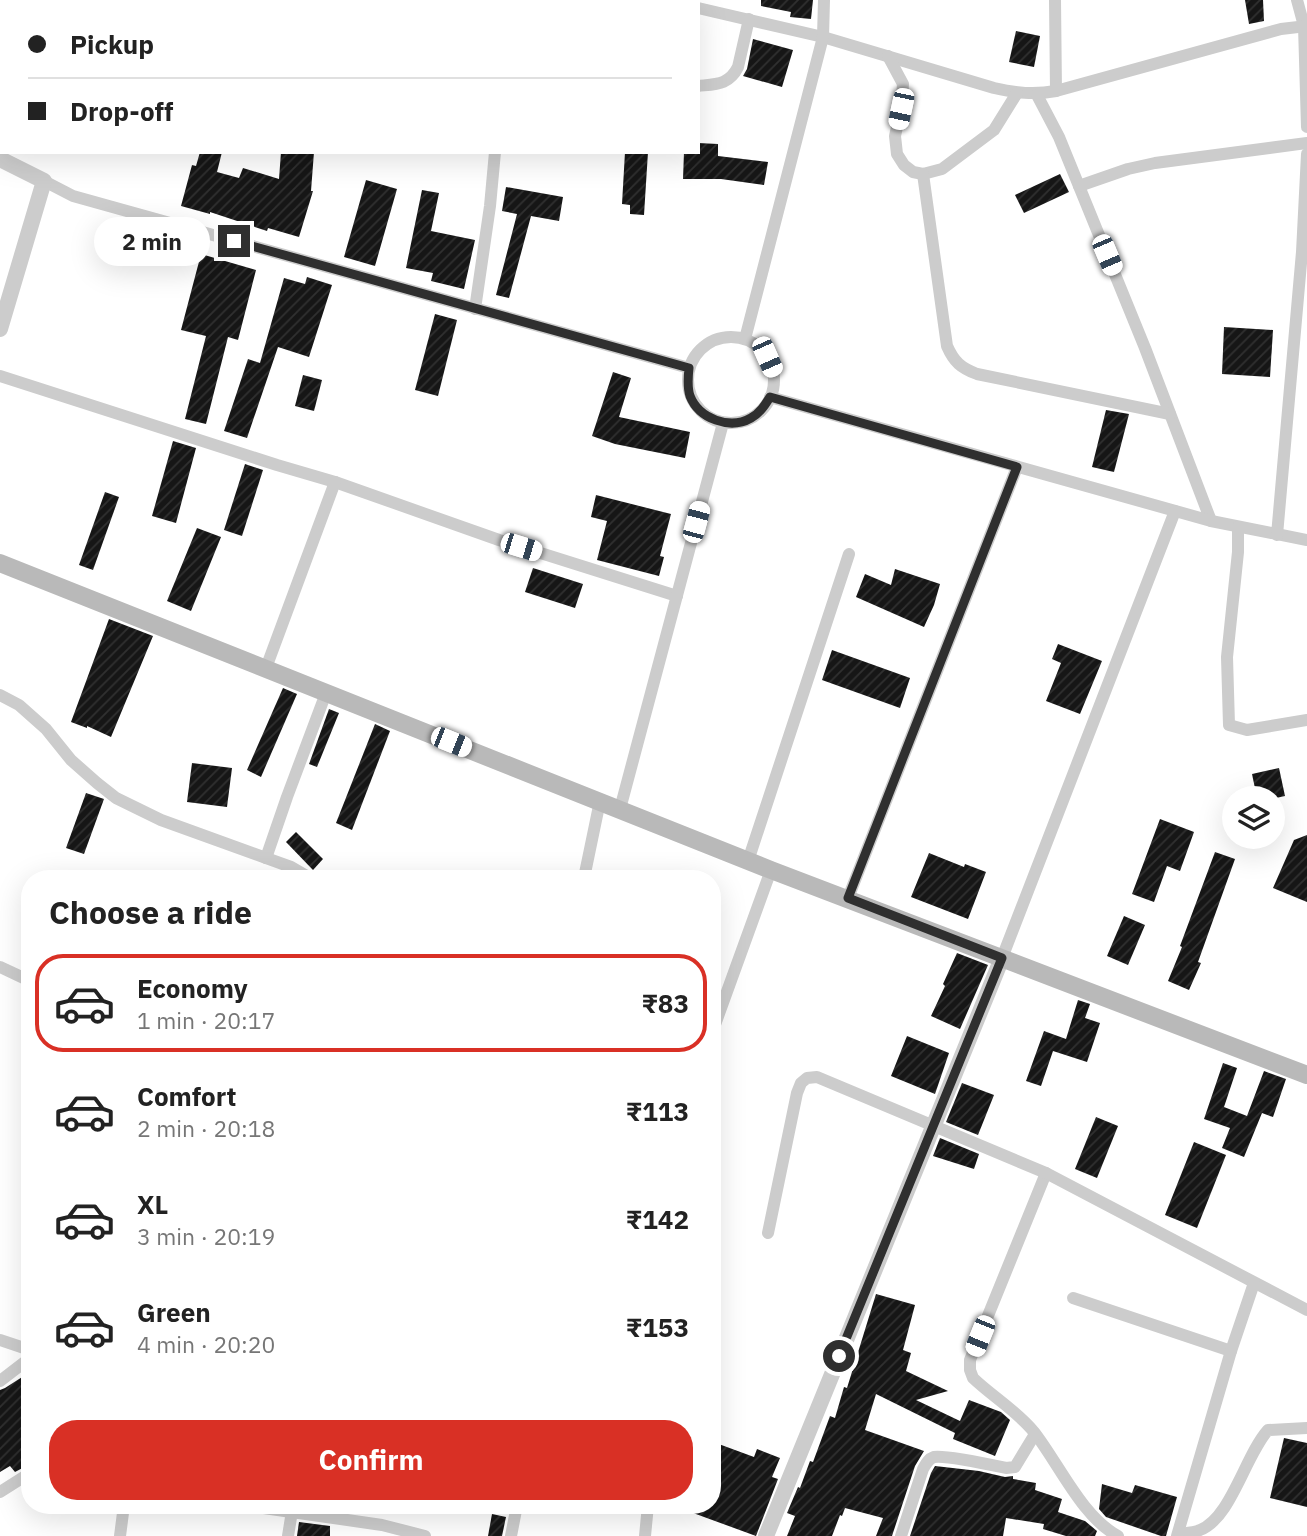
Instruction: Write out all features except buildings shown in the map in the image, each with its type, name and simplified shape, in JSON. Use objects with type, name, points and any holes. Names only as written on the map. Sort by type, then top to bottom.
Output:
[{"type":"main road","points":[[0,563],[748,861],[1307,1075]]},
{"type":"street","points":[[745,339],[823,37],[824,0]]},
{"type":"street","points":[[1055,0],[1056,92]]},
{"type":"street","points":[[1297,0],[1305,26],[1307,127]]},
{"type":"street","points":[[700,8],[823,37],[994,89],[1037,94],[1056,92],[1281,29],[1305,26]]},
{"type":"street","points":[[700,86],[730,80],[735,75],[749,19]]},
{"type":"street","points":[[887,56],[903,84],[895,136],[897,154],[913,172],[923,174],[942,169],[995,130],[1017,93]]},
{"type":"street","points":[[1037,94],[1059,137],[1212,521]]},
{"type":"street","points":[[1079,186],[1155,163],[1307,143]]},
{"type":"street","points":[[475,309],[495,154]]},
{"type":"street","points":[[1277,535],[1303,252],[1307,154]]},
{"type":"street","points":[[0,159],[73,196],[689,368]]},
{"type":"street","points":[[923,174],[947,346],[953,360],[964,369],[977,374],[1170,414]]},
{"type":"street","points":[[0,328],[44,181]]},
{"type":"street","points":[[732,336],[758,346],[773,370],[774,384],[762,410],[737,423],[723,423],[709,418],[698,409],[690,397],[687,383],[689,368],[695,355],[705,345],[718,338],[732,336]]},
{"type":"street","points":[[0,376],[277,466],[335,482],[499,540],[677,596]]},
{"type":"street","points":[[770,397],[1212,521],[1307,540]]},
{"type":"street","points":[[620,809],[723,423]]},
{"type":"street","points":[[848,898],[1017,467]]},
{"type":"street","points":[[266,668],[335,482]]},
{"type":"street","points":[[766,1536],[1002,958],[1175,511]]},
{"type":"street","points":[[1238,527],[1238,552],[1227,657],[1229,726],[1247,730],[1307,720]]},
{"type":"street","points":[[748,861],[849,554]]},
{"type":"street","points":[[266,858],[327,693]]},
{"type":"street","points":[[0,695],[19,705],[46,729],[71,760],[116,798],[161,820],[296,870]]},
{"type":"street","points":[[586,870],[600,801]]},
{"type":"street","points":[[721,1008],[771,870]]},
{"type":"street","points":[[0,967],[21,977]]},
{"type":"street","points":[[768,1233],[797,1093],[801,1083],[807,1078],[817,1077],[1046,1172],[1307,1310]]},
{"type":"street","points":[[1046,1172],[970,1360],[970,1370],[974,1378],[1023,1420],[1090,1513],[1118,1536]]},
{"type":"street","points":[[1254,1283],[1231,1351],[1177,1535],[1200,1530],[1213,1522],[1224,1510],[1250,1457],[1268,1430],[1307,1428]]},
{"type":"street","points":[[1073,1298],[1231,1351]]},
{"type":"street","points":[[0,1340],[21,1347]]},
{"type":"street","points":[[0,1381],[21,1365]]},
{"type":"street","points":[[901,1536],[928,1461],[934,1457],[949,1458],[1014,1467],[1035,1434]]},
{"type":"street","points":[[0,1492],[21,1479]]},
{"type":"street","points":[[120,1536],[123,1514]]},
{"type":"street","points":[[288,1536],[292,1514]]},
{"type":"street","points":[[324,1514],[425,1536]]},
{"type":"street","points":[[511,1536],[515,1514]]},
{"type":"street","points":[[645,1536],[647,1514]]},
{"type":"route","points":[[234,241],[689,368],[687,383],[690,397],[698,409],[709,418],[723,423],[737,423],[751,418],[762,410],[770,397],[1017,467],[848,898],[1002,958],[839,1356]]}]
